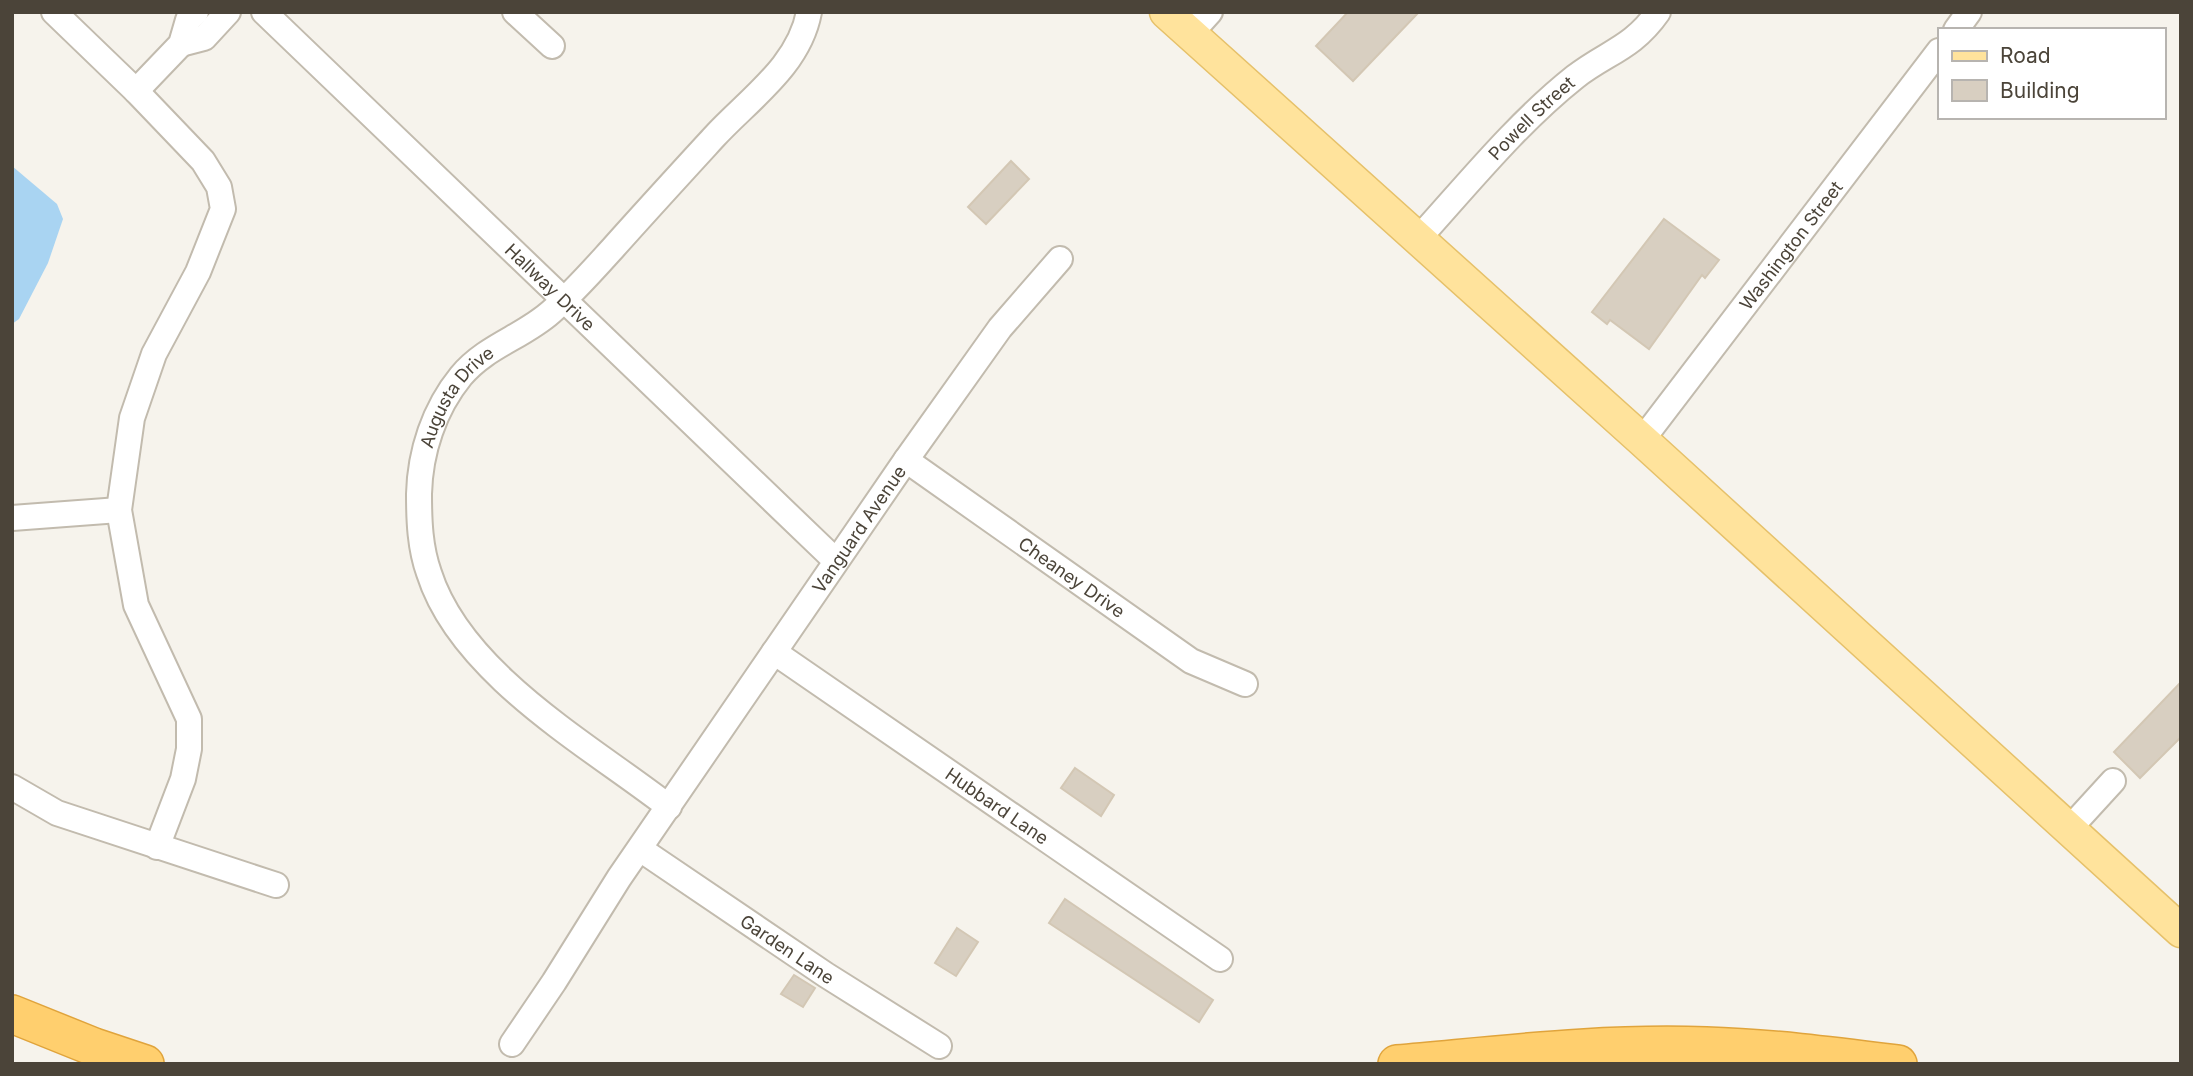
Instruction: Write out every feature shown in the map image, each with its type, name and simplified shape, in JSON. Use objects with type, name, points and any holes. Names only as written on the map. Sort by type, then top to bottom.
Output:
[{"type":"highway","points":[[12,1014],[83,1043],[145,1064]]},
{"type":"highway","points":[[1397,1064],[1597,1047],[1678,1046],[1798,1052],[1898,1064]]},
{"type":"main road","points":[[1166,12],[1200,23],[1418,239],[2181,931]]},
{"type":"street","points":[[54,12],[136,91],[203,161],[219,187],[223,209],[198,272],[153,354],[132,418],[119,510],[136,605],[189,719],[189,749],[183,779],[157,847]]},
{"type":"street","points":[[136,91],[181,44],[188,20],[196,12]]},
{"type":"street","points":[[181,44],[204,38],[228,12]]},
{"type":"street","name":"Hallway Drive","points":[[264,12],[836,561]]},
{"type":"street","points":[[515,12],[552,46]]},
{"type":"street","name":"Augusta Drive","points":[[669,807],[548,719],[491,667],[467,639],[444,608],[424,555],[419,517],[420,479],[427,441],[441,407],[461,376],[472,363],[498,344],[538,322],[563,300],[722,128],[782,68],[801,40],[809,12]]},
{"type":"street","name":"Powell Street","points":[[1418,239],[1475,175],[1543,106],[1575,77],[1637,38],[1658,12]]},
{"type":"street","points":[[1957,28],[1969,12]]},
{"type":"street","name":"Washington Street","points":[[1642,440],[1938,52]]},
{"type":"street","name":"Vanguard Avenue","points":[[640,849],[906,460],[1000,328],[1060,259]]},
{"type":"street","name":"Cheaney Drive","points":[[906,460],[1192,661],[1245,684]]},
{"type":"street","points":[[12,518],[119,510]]},
{"type":"street","name":"Hubbard Lane","points":[[774,652],[1220,959]]},
{"type":"street","points":[[2070,828],[2113,781]]},
{"type":"street","points":[[12,788],[57,813],[276,885]]},
{"type":"street","points":[[512,1044],[640,849]]},
{"type":"street","name":"Garden Lane","points":[[640,849],[826,975],[939,1046]]},
{"type":"water","points":[[12,166],[57,204],[63,219],[48,263],[19,319],[12,324]]},
{"type":"building","points":[[1348,12],[1419,12],[1353,81],[1316,46]]},
{"type":"building","points":[[1011,161],[1029,179],[986,224],[968,207]]},
{"type":"building","points":[[1664,219],[1719,260],[1705,278],[1702,275],[1649,349],[1610,320],[1607,324],[1592,312]]},
{"type":"building","points":[[2181,682],[2181,737],[2140,778],[2114,752]]},
{"type":"building","points":[[1075,768],[1114,795],[1101,816],[1061,788]]},
{"type":"building","points":[[1065,899],[1213,1000],[1199,1022],[1049,923]]},
{"type":"building","points":[[957,928],[978,942],[956,976],[935,963]]},
{"type":"building","points":[[794,975],[815,988],[803,1007],[781,994]]}]
